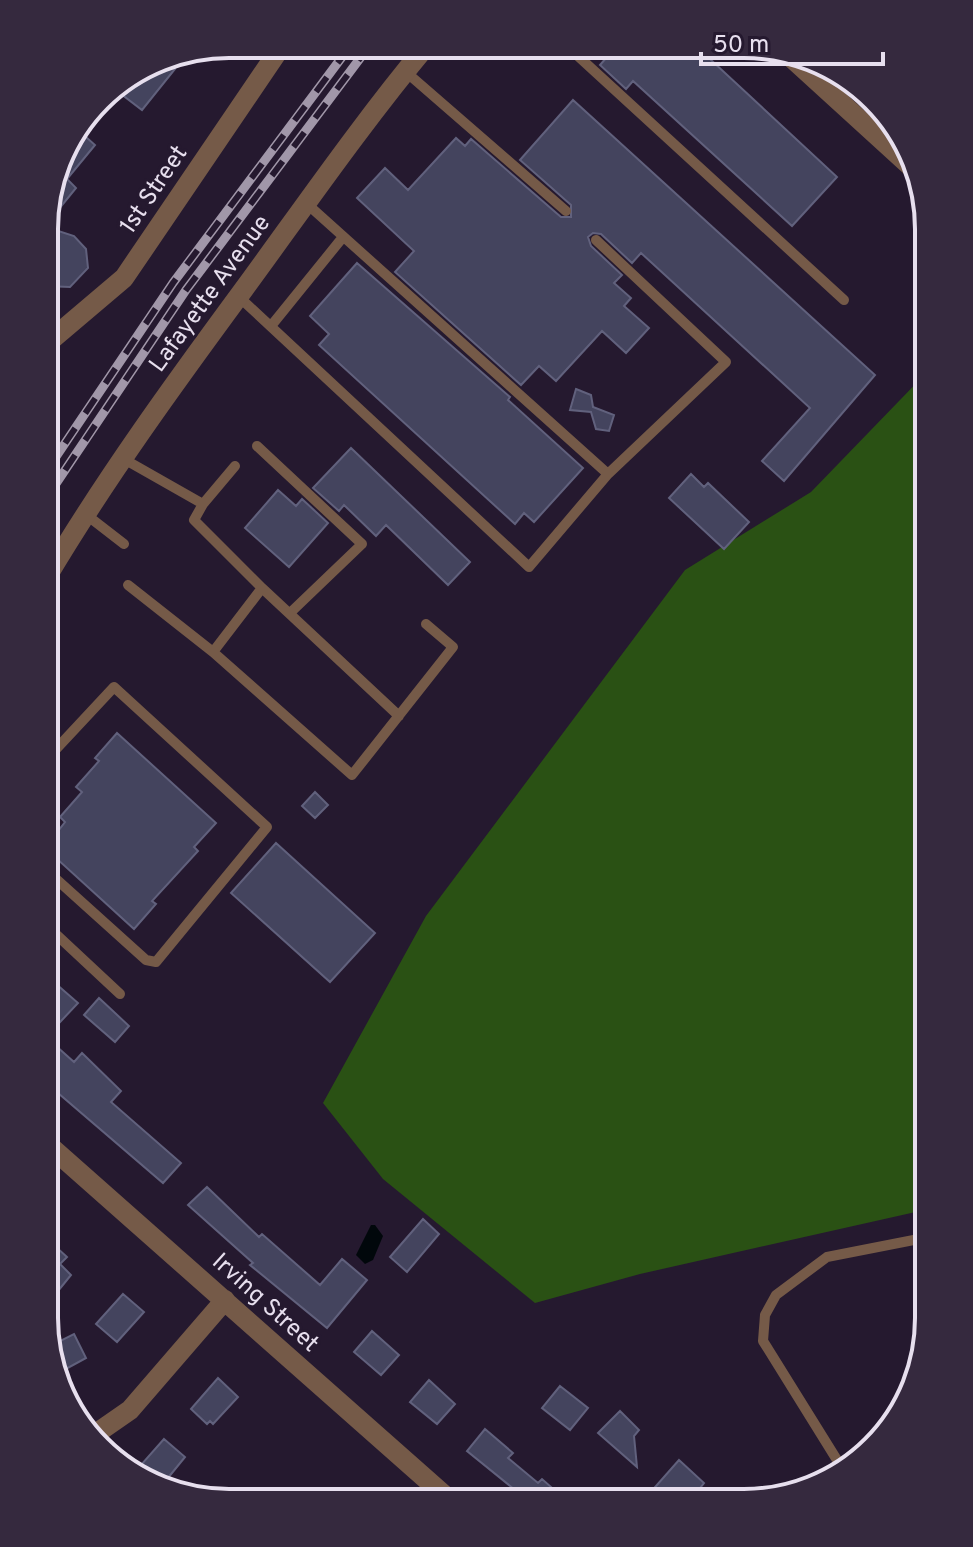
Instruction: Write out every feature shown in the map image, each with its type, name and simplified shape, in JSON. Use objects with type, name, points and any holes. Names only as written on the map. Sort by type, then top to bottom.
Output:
[{"type":"street","name":"1st Street","points":[[58,334],[124,278],[273,58]]},
{"type":"street","name":"Lafayette Avenue","points":[[58,558],[84,513],[238,296],[417,58]]},
{"type":"street","points":[[804,69],[897,154]]},
{"type":"street","name":"Irving Street","points":[[58,1153],[437,1489]]},
{"type":"street","points":[[100,1430],[130,1410],[225,1300]]},
{"type":"lane","points":[[580,58],[844,300]]},
{"type":"lane","points":[[406,72],[566,211]]},
{"type":"lane","points":[[306,203],[608,474]]},
{"type":"lane","points":[[271,326],[343,237]]},
{"type":"lane","points":[[238,296],[529,567],[608,474],[726,362],[596,240]]},
{"type":"lane","points":[[257,446],[362,544],[290,613]]},
{"type":"lane","points":[[122,458],[203,504]]},
{"type":"lane","points":[[235,466],[203,504],[194,520],[399,716]]},
{"type":"lane","points":[[84,513],[124,544]]},
{"type":"lane","points":[[128,585],[213,652],[352,775],[453,647],[426,624]]},
{"type":"lane","points":[[213,652],[262,588]]},
{"type":"lane","points":[[58,747],[114,687],[267,827],[156,962],[146,960],[58,881]]},
{"type":"lane","points":[[58,936],[120,994]]},
{"type":"lane","points":[[837,1461],[763,1341],[765,1315],[776,1295],[827,1257],[915,1240]]},
{"type":"green space","points":[[915,384],[915,1212],[640,1274],[535,1303],[383,1179],[323,1103],[426,916],[685,570],[811,492]]},
{"type":"shaded area","points":[[371,1225],[375,1225],[383,1236],[373,1260],[365,1264],[356,1255]]},
{"type":"building","points":[[606,58],[709,58],[837,177],[792,226],[633,81],[626,89],[600,65]]},
{"type":"building","points":[[175,69],[142,110],[123,95],[154,76]]},
{"type":"building","points":[[573,100],[875,375],[784,481],[762,461],[810,408],[641,253],[632,263],[601,234],[593,233],[588,237],[591,246],[622,275],[614,283],[631,298],[624,306],[649,328],[626,353],[602,331],[556,381],[539,366],[521,385],[395,272],[414,251],[357,198],[385,168],[408,190],[456,138],[465,146],[471,139],[561,217],[571,217],[571,205],[520,160]]},
{"type":"building","points":[[86,137],[95,145],[67,179],[76,188],[59,209],[71,164]]},
{"type":"building","points":[[58,231],[74,236],[86,249],[88,268],[70,287],[58,287]]},
{"type":"building","points":[[357,263],[510,397],[508,400],[583,468],[534,522],[524,513],[515,524],[319,345],[329,334],[310,316]]},
{"type":"building","points":[[576,389],[591,395],[593,407],[614,415],[609,431],[596,429],[591,412],[570,410]]},
{"type":"building","points":[[351,448],[470,562],[448,585],[386,525],[376,536],[344,505],[339,511],[313,488]]},
{"type":"building","points":[[691,474],[704,487],[708,483],[749,522],[724,549],[669,498]]},
{"type":"building","points":[[278,490],[296,506],[302,499],[328,523],[289,567],[245,528]]},
{"type":"building","points":[[117,733],[216,823],[194,847],[198,851],[152,901],[156,904],[134,929],[58,860],[58,831],[65,822],[60,817],[82,792],[76,787],[99,761],[95,758]]},
{"type":"building","points":[[315,792],[328,805],[315,818],[302,806]]},
{"type":"building","points":[[276,843],[375,933],[330,982],[231,893]]},
{"type":"building","points":[[58,986],[78,1003],[58,1024]]},
{"type":"building","points":[[99,998],[129,1026],[115,1042],[84,1015]]},
{"type":"building","points":[[58,1048],[74,1062],[82,1053],[121,1091],[111,1102],[181,1163],[163,1183],[58,1093]]},
{"type":"building","points":[[207,1187],[259,1237],[262,1234],[320,1285],[342,1259],[367,1280],[327,1328],[250,1265],[253,1263],[188,1205]]},
{"type":"building","points":[[423,1219],[439,1234],[407,1272],[390,1257]]},
{"type":"building","points":[[58,1249],[67,1257],[60,1264],[71,1275],[58,1291]]},
{"type":"building","points":[[123,1294],[144,1312],[117,1342],[96,1324]]},
{"type":"building","points":[[372,1331],[399,1355],[381,1375],[354,1352]]},
{"type":"building","points":[[74,1334],[86,1358],[66,1369],[60,1341]]},
{"type":"building","points":[[218,1378],[238,1397],[213,1424],[210,1421],[207,1424],[191,1409]]},
{"type":"building","points":[[429,1380],[455,1404],[437,1424],[410,1402]]},
{"type":"building","points":[[560,1386],[588,1408],[570,1430],[542,1408]]},
{"type":"building","points":[[620,1411],[639,1430],[634,1436],[637,1467],[598,1433]]},
{"type":"building","points":[[485,1429],[513,1453],[508,1458],[538,1483],[542,1479],[553,1489],[514,1489],[467,1451]]},
{"type":"building","points":[[164,1439],[185,1457],[168,1477],[141,1464]]},
{"type":"building","points":[[679,1460],[704,1483],[699,1489],[653,1489]]},
{"type":"railway","points":[[58,454],[173,283],[341,58]]},
{"type":"railway","points":[[58,481],[186,290],[360,58]]}]
